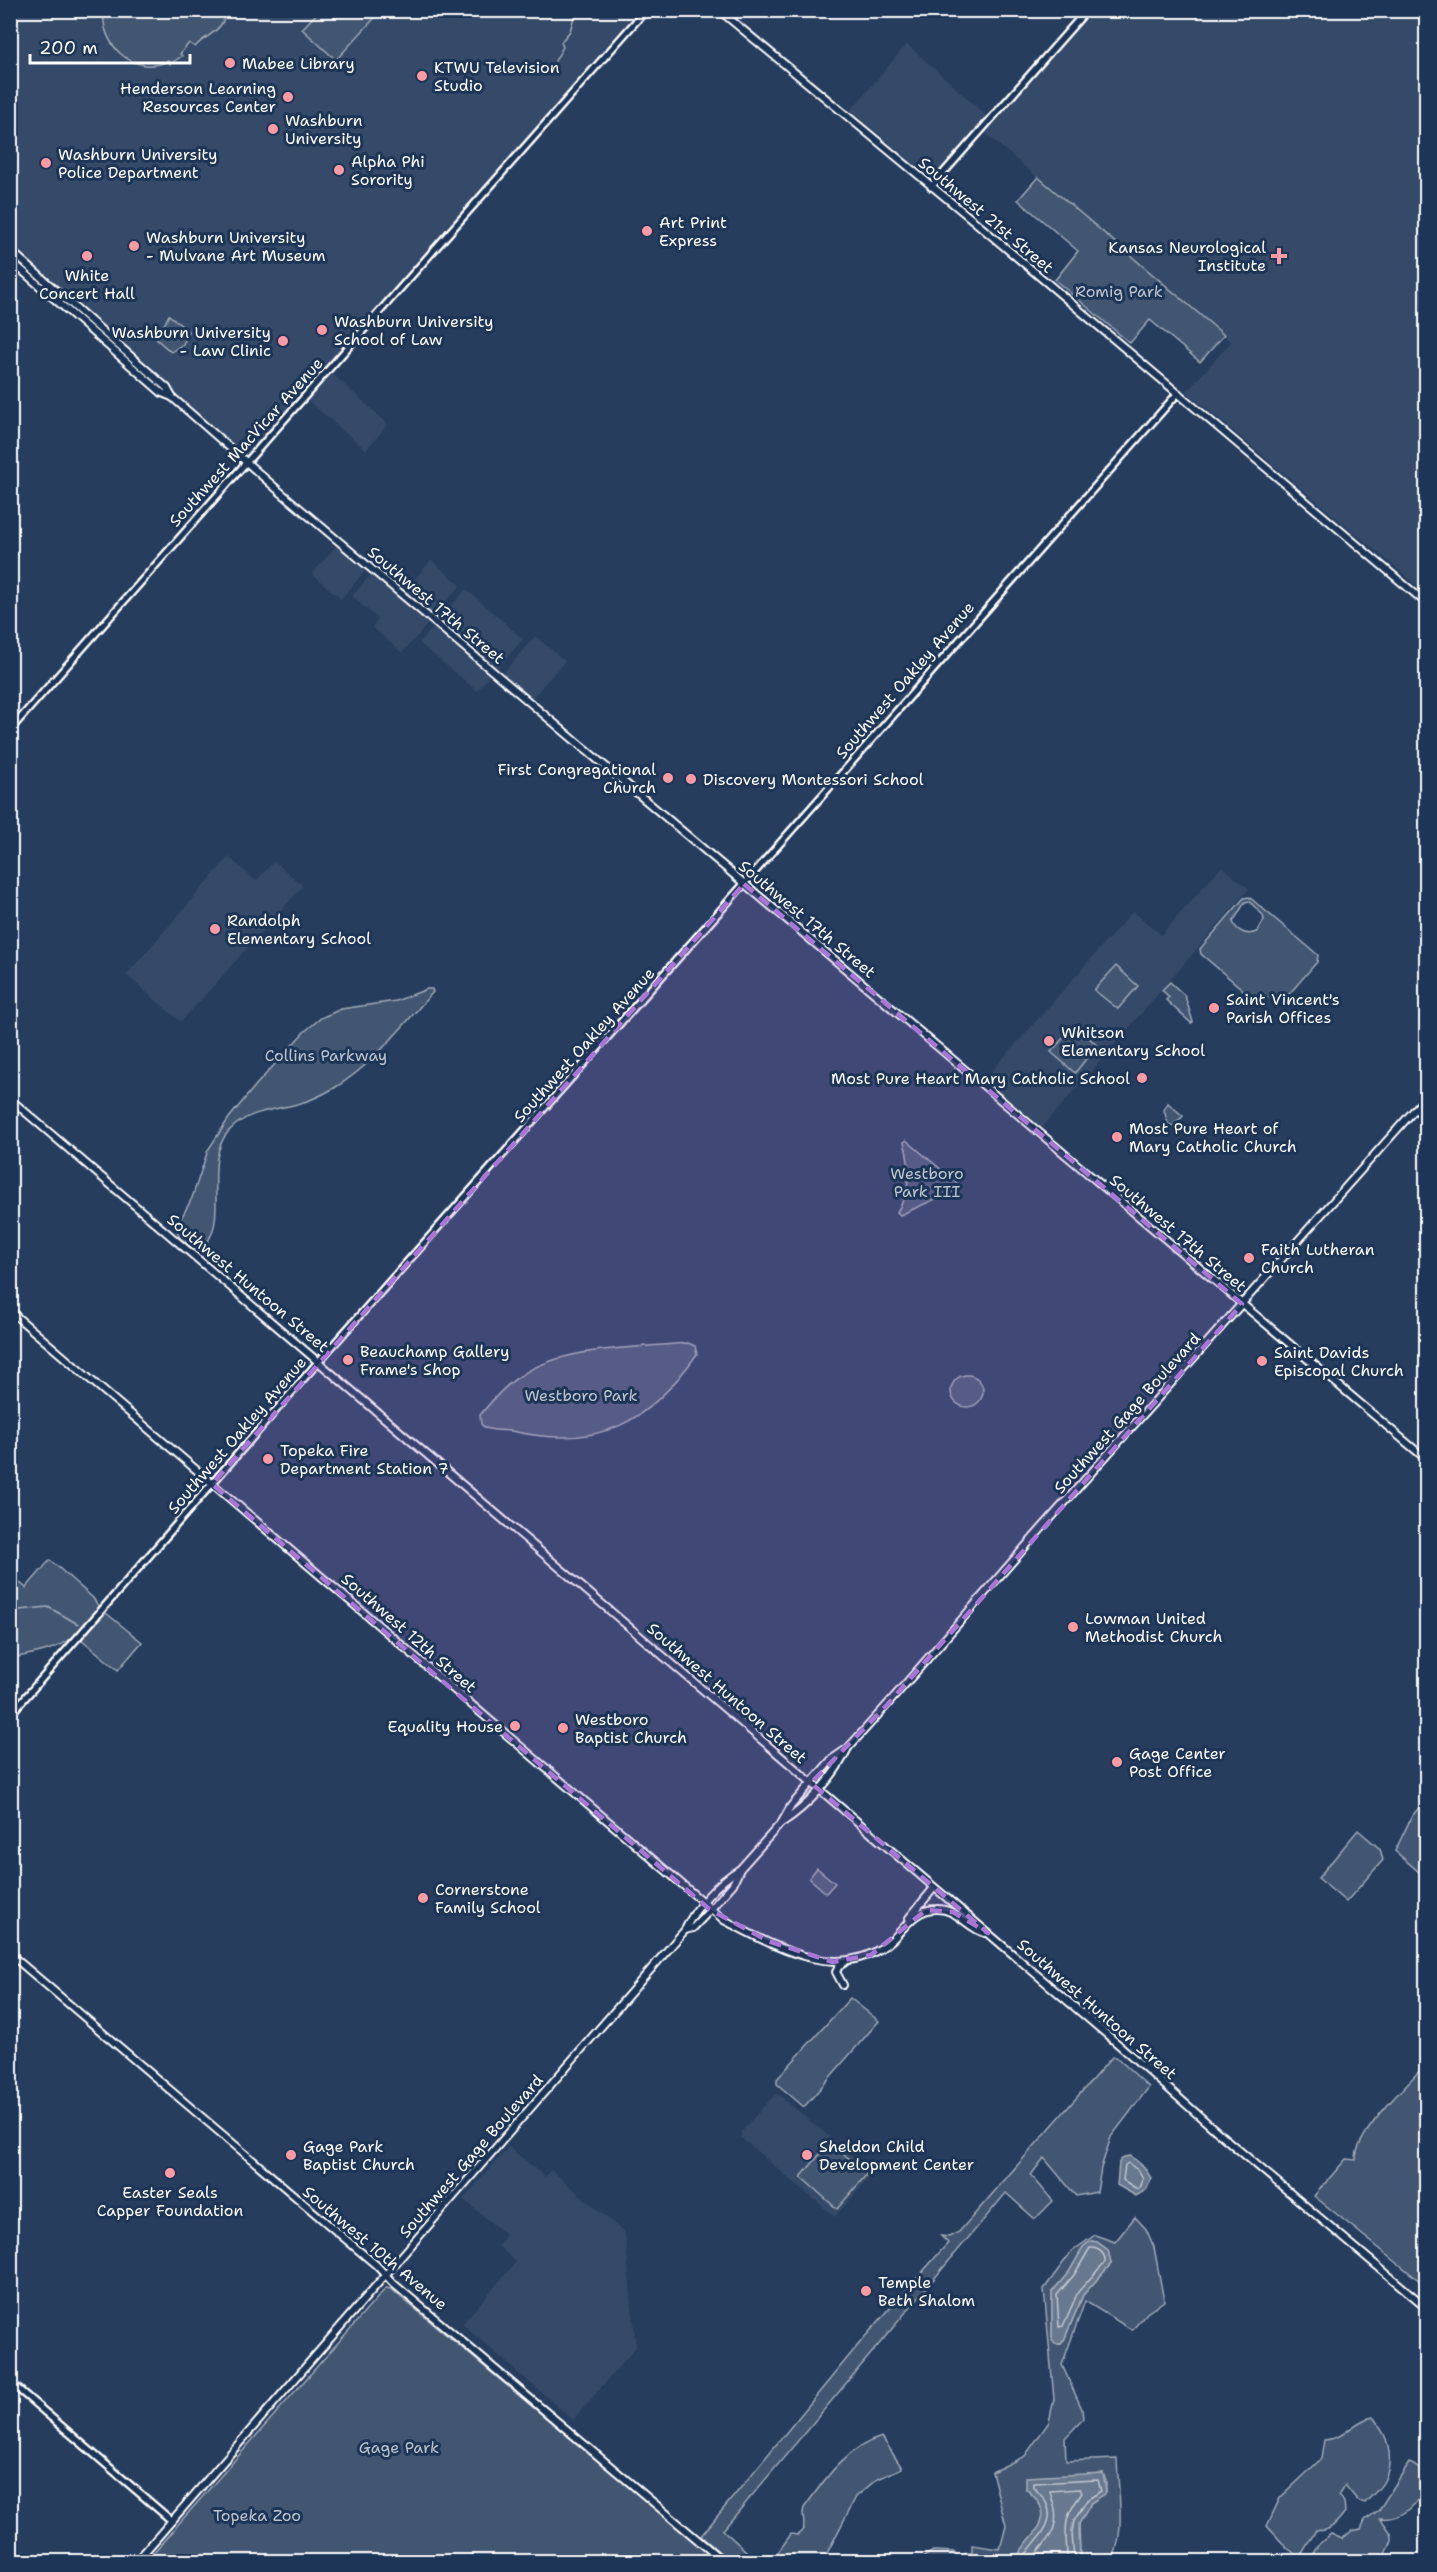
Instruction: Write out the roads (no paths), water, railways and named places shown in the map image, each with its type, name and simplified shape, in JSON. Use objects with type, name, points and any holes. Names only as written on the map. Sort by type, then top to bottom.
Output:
[{"type":"main road","name":"Southwest 21st Street","points":[[719,10],[1426,603]]},
{"type":"main road","name":"Southwest 17th Street","points":[[10,250],[167,388],[172,397]]},
{"type":"main road","name":"Southwest 17th Street","points":[[10,260],[162,393],[172,397],[744,884],[1426,1459]]},
{"type":"main road","name":"Southwest Gage Boulevard","points":[[783,1822],[791,1806],[832,1759],[848,1748],[1426,1097]]},
{"type":"main road","name":"Southwest Huntoon Street","points":[[10,1099],[988,1933],[1221,2135],[1426,2307]]},
{"type":"main road","name":"Southwest 12th Street","points":[[10,1311],[710,1910],[745,1931],[802,1954],[824,1961],[846,1962]]},
{"type":"main road","name":"Southwest Gage Boulevard","points":[[136,2562],[685,1930],[690,1918],[726,1878],[740,1869],[783,1822],[797,1813],[840,1765],[848,1748]]},
{"type":"main road","name":"Southwest Gage Boulevard","points":[[685,1930],[693,1928],[710,1910],[733,1884],[740,1869]]},
{"type":"main road","points":[[892,1939],[934,1888]]},
{"type":"main road","points":[[843,1985],[836,1972],[839,1966],[871,1955],[920,1913],[939,1909],[953,1912],[981,1932],[988,1933]]},
{"type":"main road","name":"Southwest 10th Avenue","points":[[10,1954],[724,2562]]},
{"type":"street","name":"Southwest MacVicar Avenue","points":[[10,730],[645,10]]},
{"type":"street","points":[[932,187],[1087,10]]},
{"type":"street","name":"Southwest Oakley Avenue","points":[[10,1715],[319,1361],[1178,393]]},
{"type":"street","points":[[10,2382],[172,2521]]},
{"type":"water","points":[[1131,2156],[1144,2167],[1151,2178],[1146,2190],[1136,2196],[1117,2185],[1119,2162],[1124,2157]]},
{"type":"water","points":[[1091,2241],[1097,2242],[1108,2250],[1111,2264],[1083,2295],[1064,2340],[1061,2344],[1055,2344],[1052,2340],[1052,2292],[1069,2272],[1084,2246]]},
{"type":"water","points":[[1103,2473],[1106,2493],[1091,2503],[1079,2524],[1080,2561],[1015,2561],[1042,2518],[1042,2510],[1037,2500],[1026,2489],[1026,2477]]},
{"type":"waterway","points":[[555,61],[563,47],[561,42],[570,31],[576,10]]},
{"type":"waterway","points":[[10,1611],[48,1607],[78,1624]]},
{"type":"place","name":"Mabee Library","points":[[230,63]]},
{"type":"place","name":"KTWU Television Studio","points":[[422,76]]},
{"type":"place","name":"Henderson Learning Resources Center","points":[[288,97]]},
{"type":"place","name":"Washburn University","points":[[273,129]]},
{"type":"place","name":"Washburn University Police Department","points":[[46,163]]},
{"type":"place","name":"Alpha Phi Sorority","points":[[339,170]]},
{"type":"place","name":"Art Print Express","points":[[647,231]]},
{"type":"place","name":"Washburn University - Mulvane Art Museum","points":[[134,246]]},
{"type":"place","name":"White Concert Hall","points":[[87,256]]},
{"type":"place","name":"Kansas Neurological Institute","points":[[1279,256]]},
{"type":"place","name":"Washburn University School of Law","points":[[322,330]]},
{"type":"place","name":"Washburn University - Law Clinic","points":[[283,341]]},
{"type":"place","name":"First Congregational Church","points":[[668,778]]},
{"type":"place","name":"Discovery Montessori School","points":[[691,779]]},
{"type":"place","name":"Randolph Elementary School","points":[[215,929]]},
{"type":"place","name":"Saint Vincent's Parish Offices","points":[[1214,1008]]},
{"type":"place","name":"Whitson Elementary School","points":[[1049,1041]]},
{"type":"place","name":"Most Pure Heart Mary Catholic School","points":[[1142,1078]]},
{"type":"place","name":"Most Pure Heart of Mary Catholic Church","points":[[1117,1137]]},
{"type":"place","name":"Faith Lutheran Church","points":[[1249,1258]]},
{"type":"place","name":"Beauchamp Gallery Frame's Shop","points":[[348,1360]]},
{"type":"place","name":"Saint Davids Episcopal Church","points":[[1262,1361]]},
{"type":"place","name":"Topeka Fire Department Station 7","points":[[268,1459]]},
{"type":"place","name":"Lowman United Methodist Church","points":[[1073,1627]]},
{"type":"place","name":"Equality House","points":[[515,1726]]},
{"type":"place","name":"Westboro Baptist Church","points":[[563,1728]]},
{"type":"place","name":"Gage Center Post Office","points":[[1117,1762]]},
{"type":"place","name":"Cornerstone Family School","points":[[423,1898]]},
{"type":"place","name":"Gage Park Baptist Church","points":[[291,2155]]},
{"type":"place","name":"Sheldon Child Development Center","points":[[807,2155]]},
{"type":"place","name":"Easter Seals Capper Foundation","points":[[170,2173]]},
{"type":"place","name":"Temple Beth Shalom","points":[[866,2291]]},
{"type":"park label","name":"Romig Park","points":[[1119,291]]},
{"type":"park label","name":"Collins Parkway","points":[[326,1055]]},
{"type":"park label","name":"Westboro Park III","points":[[927,1182]]},
{"type":"park label","name":"Westboro Park","points":[[581,1395]]},
{"type":"park label","name":"Gage Park","points":[[399,2447]]},
{"type":"park label","name":"Topeka Zoo","points":[[257,2515]]}]
